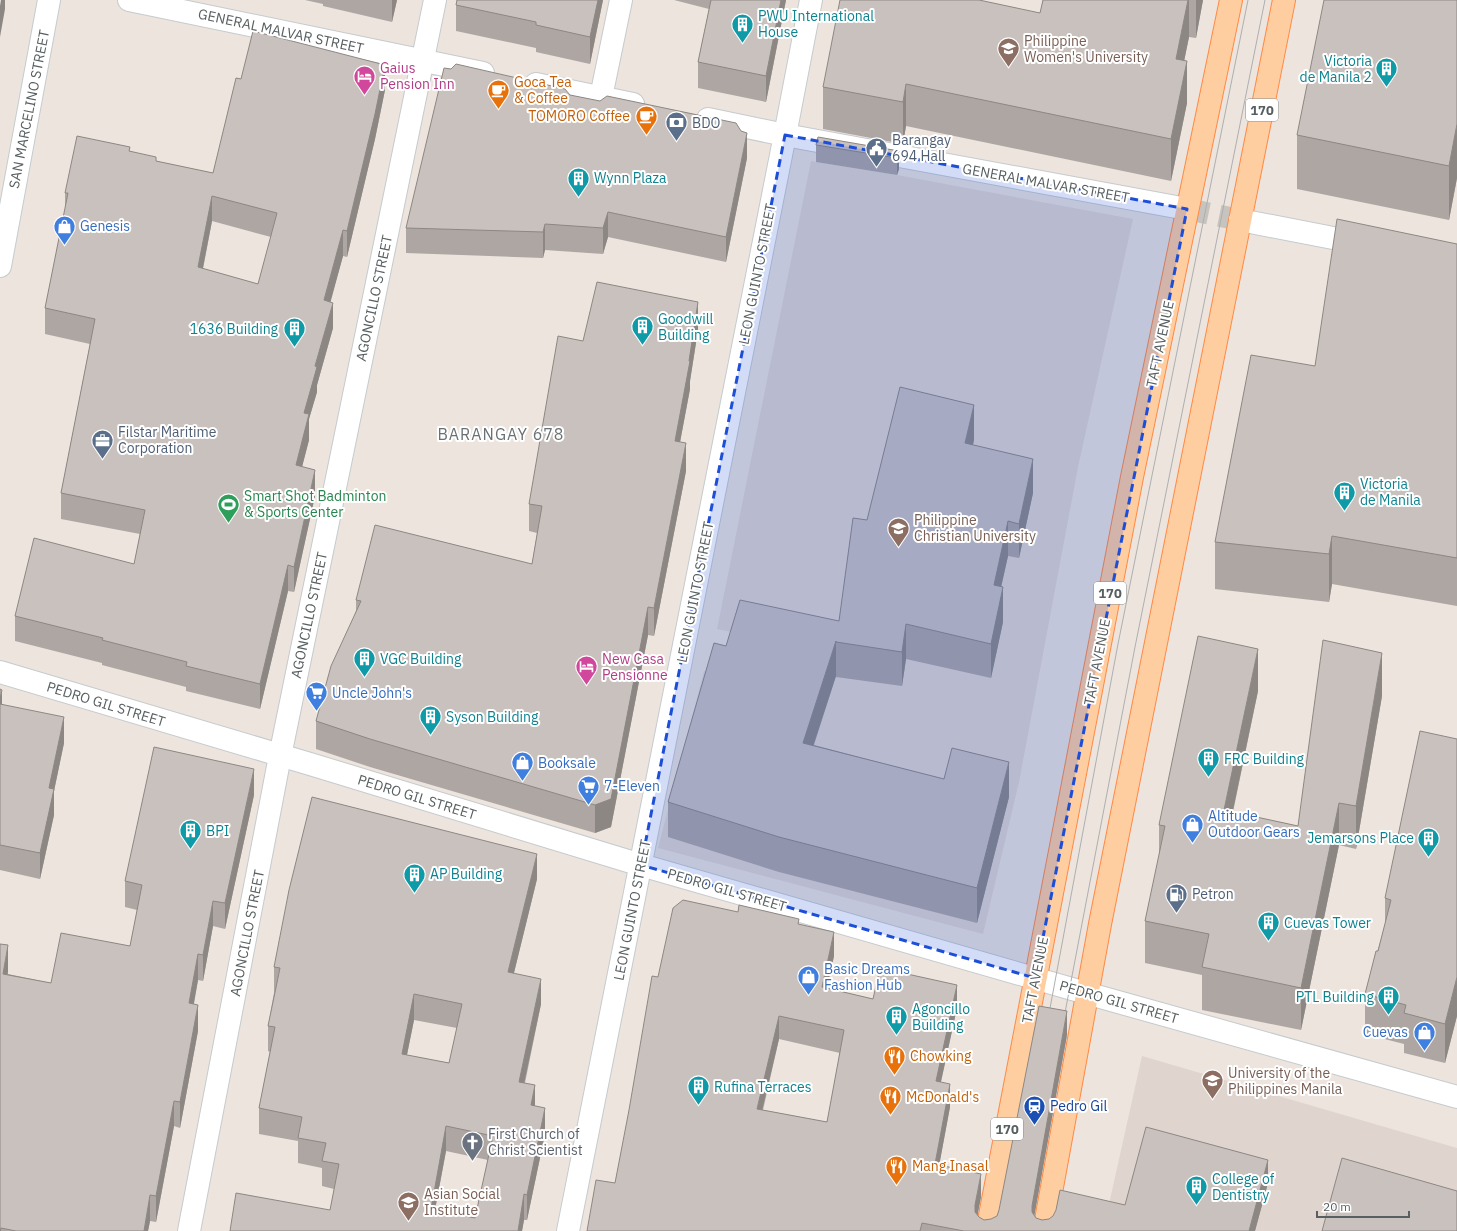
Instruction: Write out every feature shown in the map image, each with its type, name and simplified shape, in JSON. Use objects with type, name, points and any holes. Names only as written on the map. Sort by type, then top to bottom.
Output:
[{"type":"main road","name":"TAFT AVENUE","points":[[987,1231],[1132,478],[1231,0]]},
{"type":"main road","name":"170","points":[[1044,1231],[1086,993],[1284,0]]},
{"type":"street","name":"SAN MARCELINO STREET","points":[[0,266],[49,0]]},
{"type":"street","name":"GENERAL MALVAR STREET","points":[[129,0],[654,108]]},
{"type":"street","name":"AGONCILLO STREET","points":[[189,1231],[280,756],[435,0]]},
{"type":"street","points":[[601,97],[621,0]]},
{"type":"street","name":"LEON GUINTO STREET","points":[[568,1231],[785,135],[810,0]]},
{"type":"street","name":"GENERAL MALVAR STREET","points":[[692,116],[785,135],[1187,209]]},
{"type":"street","points":[[1240,220],[1380,248]]},
{"type":"street","name":"PEDRO GIL STREET","points":[[0,672],[641,865],[1086,993],[1456,1095]]},
{"type":"highlighted area","points":[[785,135],[1187,209],[1035,978],[641,865]]},
{"type":"shaded area","name":"Philippine Christian University","points":[[811,161],[897,175],[1133,219],[1078,467],[1019,782],[983,934],[658,848],[704,671],[802,696],[810,649],[717,629]]},
{"type":"shaded area","name":"University of the Philippines Manila","points":[[1142,1056],[1457,1148],[1457,1231],[1103,1231]]},
{"type":"building","points":[[457,0],[598,0],[590,37],[536,25],[536,22],[456,5]]},
{"type":"building","name":"PWU International House","points":[[711,0],[781,0],[766,76],[698,62]]},
{"type":"building","name":"Philippine Women's University","points":[[840,0],[979,0],[1040,13],[1043,0],[1188,0],[1176,59],[1187,61],[1171,139],[906,84],[903,102],[823,87]]},
{"type":"building","name":"Victoria de Manila 2","points":[[1324,0],[1457,0],[1457,124],[1449,166],[1297,135]]},
{"type":"building","points":[[253,31],[385,65],[347,231],[343,230],[324,300],[333,303],[315,366],[317,367],[304,413],[309,414],[296,465],[315,470],[294,567],[288,565],[260,684],[186,666],[187,662],[102,640],[103,638],[15,616],[34,538],[134,564],[145,510],[61,493],[95,319],[45,308],[68,193],[65,193],[77,136],[130,147],[129,151],[156,157],[156,161],[213,173],[236,78],[241,79]],"holes":[[[212,196],[277,213],[258,284],[198,267]]]},
{"type":"building","name":"Wynn Plaza","points":[[456,64],[565,89],[570,95],[600,101],[607,96],[736,123],[741,131],[747,133],[726,237],[608,212],[603,228],[545,224],[543,232],[406,228],[444,68],[451,69]]},
{"type":"building","points":[[818,137],[899,151],[897,158],[816,145]]},
{"type":"building","points":[[1337,219],[1457,244],[1457,558],[1332,536],[1329,554],[1215,542],[1251,355],[1315,366]]},
{"type":"building","points":[[597,282],[698,302],[690,361],[675,441],[686,443],[654,608],[648,607],[611,799],[595,805],[370,739],[316,721],[331,666],[361,601],[356,600],[375,525],[532,564],[542,506],[529,504],[558,336],[583,341]]},
{"type":"building","points":[[900,387],[974,405],[965,443],[1033,459],[1019,524],[1008,521],[994,585],[1003,587],[991,644],[906,624],[902,652],[836,641],[803,743],[944,779],[952,748],[1009,762],[977,888],[779,837],[668,802],[714,643],[726,646],[740,600],[839,621],[853,518],[867,520]]},
{"type":"building","points":[[1198,636],[1258,649],[1224,810],[1298,826],[1323,640],[1382,653],[1356,806],[1339,803],[1301,988],[1202,967],[1209,934],[1145,921],[1165,826],[1159,825]]},
{"type":"building","points":[[0,704],[64,717],[49,788],[54,789],[40,853],[0,845]]},
{"type":"building","points":[[1420,731],[1457,739],[1457,977],[1445,1024],[1404,1013],[1406,1005],[1365,994],[1391,900],[1385,898]]},
{"type":"building","points":[[154,747],[254,769],[225,903],[213,901],[203,955],[198,954],[189,1003],[198,1005],[180,1102],[174,1101],[156,1196],[150,1195],[144,1231],[16,1231],[1,1228],[0,1231],[0,944],[8,945],[3,974],[51,983],[61,933],[130,946],[142,885],[125,881]]},
{"type":"building","points":[[312,797],[537,854],[508,972],[541,979],[519,1082],[535,1085],[531,1105],[545,1108],[527,1195],[524,1194],[518,1231],[230,1231],[236,1193],[330,1210],[339,1164],[322,1161],[326,1143],[298,1138],[302,1117],[259,1108],[275,1027],[268,1026],[280,968],[274,967],[289,890]],"holes":[[[414,994],[462,1004],[449,1063],[402,1054]],[[446,1126],[493,1136],[475,1218],[431,1209]]]},
{"type":"building","points":[[683,900],[738,912],[739,905],[799,919],[798,924],[834,932],[822,987],[873,999],[880,968],[957,985],[936,1081],[950,1084],[935,1164],[981,1174],[975,1212],[984,1220],[997,1216],[999,1210],[1039,1006],[1067,1011],[1032,1206],[1032,1212],[1036,1218],[1042,1220],[1049,1219],[1053,1216],[1056,1210],[1060,1190],[1125,1205],[1146,1127],[1268,1160],[1249,1231],[964,1231],[922,1223],[920,1231],[587,1231],[596,1180],[615,1183],[652,976],[658,977],[673,908]],"holes":[[[779,1016],[844,1030],[827,1122],[757,1109]]]},
{"type":"building","points":[[1342,1158],[1457,1191],[1457,1231],[1322,1231]]},
{"type":"tunnel","points":[[1187,209],[1240,220]]},
{"type":"tram line","points":[[1048,1019],[1118,644],[1248,0]]},
{"type":"tram line","points":[[1063,1023],[1135,647],[1265,0]]},
{"type":"place","name":"PWU International House","points":[[742,44]]},
{"type":"place","name":"Philippine Women's University","points":[[1009,68]]},
{"type":"place","name":"Victoria de Manila 2","points":[[1387,88]]},
{"type":"place","name":"Gaius Pension Inn","points":[[365,96]]},
{"type":"place","name":"Goca Tea & Coffee","points":[[498,110]]},
{"type":"place","name":"TOMORO Coffee","points":[[646,136]]},
{"type":"place","name":"BDO","points":[[677,142]]},
{"type":"place","name":"Barangay 694 Hall","points":[[876,168]]},
{"type":"place","name":"Wynn Plaza","points":[[579,198]]},
{"type":"place","name":"Genesis","points":[[65,246]]},
{"type":"place","name":"Goodwill Building","points":[[642,346]]},
{"type":"place","name":"1636 Building","points":[[294,348]]},
{"type":"place","name":"Filstar Maritime Corporation","points":[[103,460]]},
{"type":"place","name":"Victoria de Manila","points":[[1344,512]]},
{"type":"place","name":"Smart Shot Badminton & Sports Center","points":[[228,524]]},
{"type":"place","name":"Philippine Christian University","points":[[898,548]]},
{"type":"place","name":"VGC Building","points":[[365,678]]},
{"type":"place","name":"New Casa Pensionne","points":[[586,686]]},
{"type":"place","name":"Uncle John's","points":[[317,712]]},
{"type":"place","name":"Syson Building","points":[[431,736]]},
{"type":"place","name":"FRC Building","points":[[1208,778]]},
{"type":"place","name":"Booksale","points":[[522,782]]},
{"type":"place","name":"7-Eleven","points":[[589,806]]},
{"type":"place","name":"Altitude Outdoor Gears","points":[[1193,844]]},
{"type":"place","name":"BPI","points":[[190,850]]},
{"type":"place","name":"Jemarsons Place","points":[[1429,858]]},
{"type":"place","name":"AP Building","points":[[414,894]]},
{"type":"place","name":"Petron","points":[[1177,914]]},
{"type":"place","name":"Cuevas Tower","points":[[1268,942]]},
{"type":"place","name":"Basic Dreams Fashion Hub","points":[[808,996]]},
{"type":"place","name":"PTL Building","points":[[1389,1016]]},
{"type":"place","name":"Agoncillo Building","points":[[896,1036]]},
{"type":"place","name":"Cuevas","points":[[1424,1052]]},
{"type":"place","name":"Chowking","points":[[895,1076]]},
{"type":"place","name":"University of the Philippines Manila","points":[[1213,1100]]},
{"type":"place","name":"Rufina Terraces","points":[[698,1106]]},
{"type":"place","name":"McDonald's","points":[[890,1116]]},
{"type":"place","name":"Pedro Gil","points":[[1035,1126]]},
{"type":"place","name":"First Church of Christ Scientist","points":[[473,1162]]},
{"type":"place","name":"Mang Inasal","points":[[896,1186]]},
{"type":"place","name":"College of Dentistry","points":[[1196,1206]]},
{"type":"place","name":"Asian Social Institute","points":[[408,1222]]},
{"type":"district","name":"BARANGAY 678","points":[[501,434]]}]
